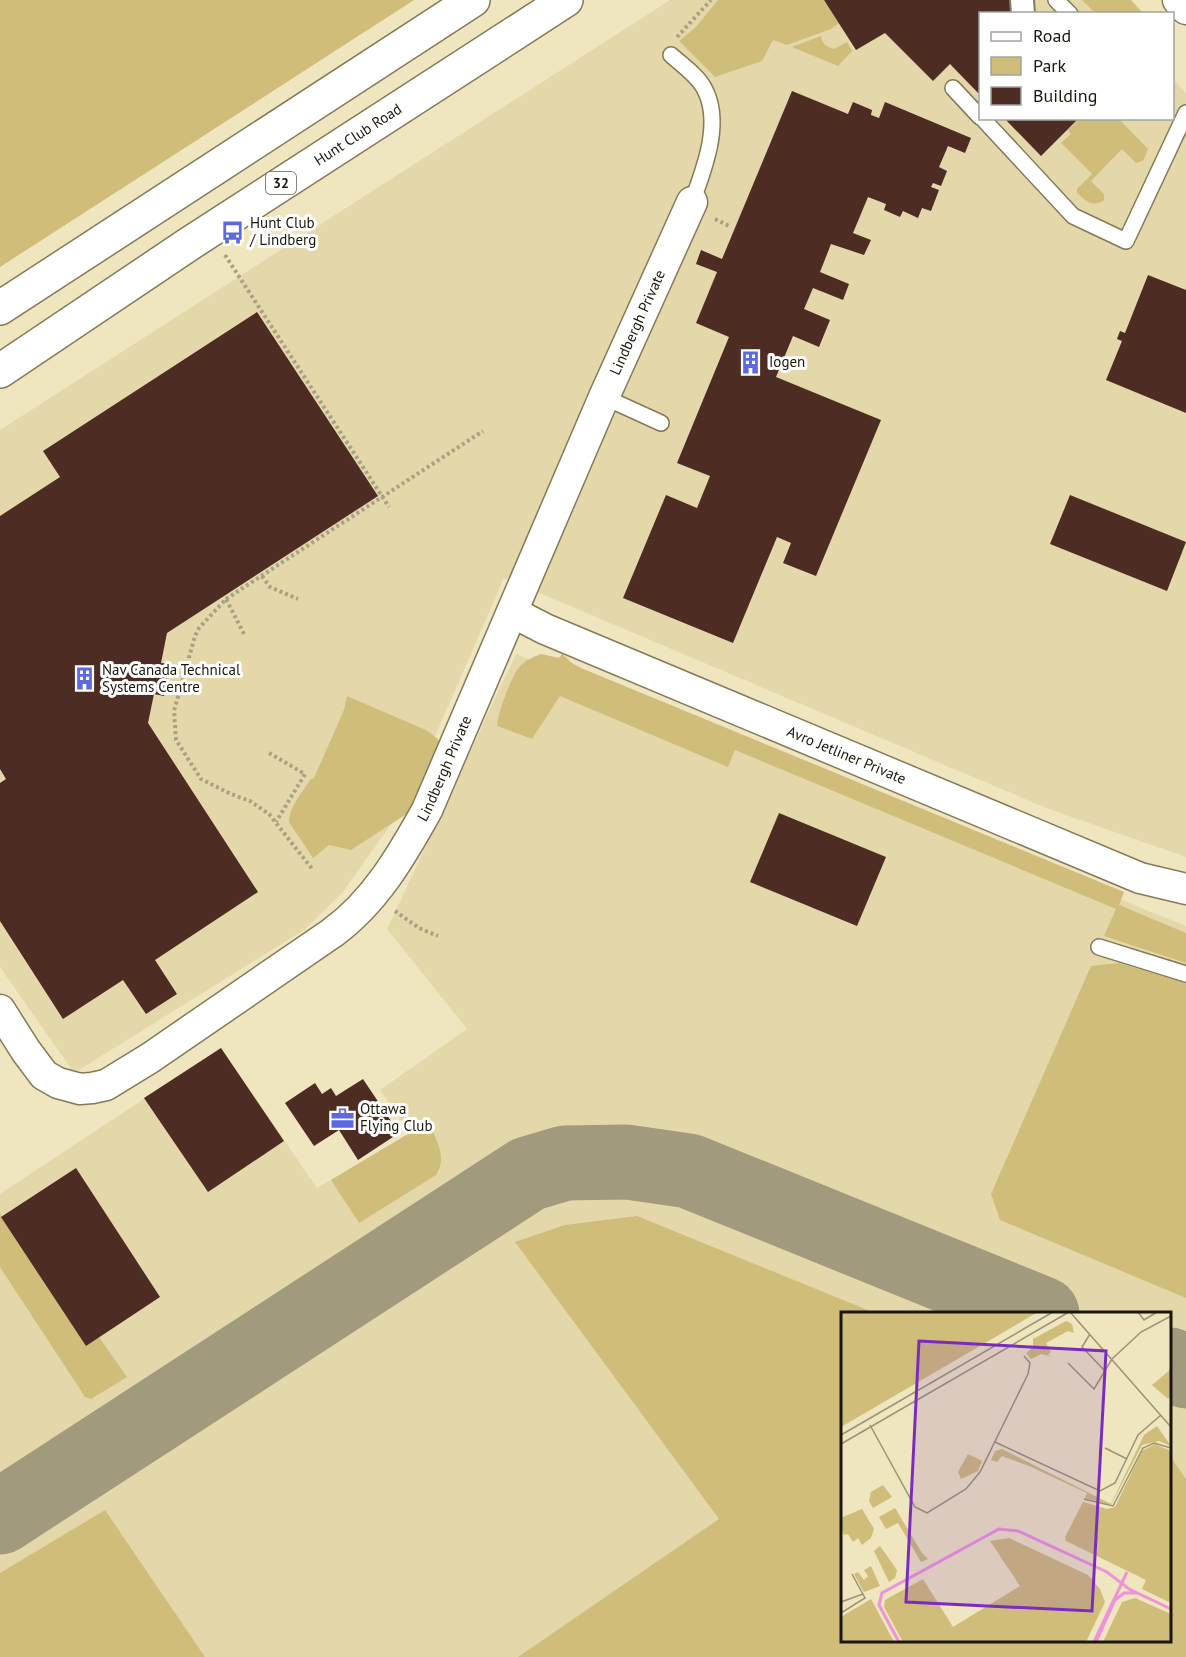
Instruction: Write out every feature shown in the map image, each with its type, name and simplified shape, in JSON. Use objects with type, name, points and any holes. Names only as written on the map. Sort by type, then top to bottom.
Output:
[{"type":"main road","points":[[0,308],[473,0]]},
{"type":"main road","name":"Hunt Club Road","points":[[0,371],[189,244],[566,0]]},
{"type":"street","points":[[1178,0],[1186,9]]},
{"type":"street","name":"Lindbergh Private","points":[[0,1010],[44,1075],[58,1083],[80,1089],[106,1085],[159,1052],[346,923],[368,900],[401,856],[427,810],[604,398],[692,202]]},
{"type":"street","name":"Avro Jetliner Private","points":[[512,612],[545,629],[1140,878],[1186,889]]},
{"type":"lane","points":[[1056,0],[1068,12]]},
{"type":"lane","points":[[671,55],[703,86],[711,108],[711,129],[707,154],[703,173],[692,202]]},
{"type":"lane","points":[[953,88],[979,116]]},
{"type":"lane","points":[[983,120],[1073,216],[1126,241],[1180,115]]},
{"type":"lane","points":[[604,398],[661,423]]},
{"type":"lane","points":[[1099,947],[1186,974]]},
{"type":"path","points":[[671,55],[677,35],[711,0]]},
{"type":"path","points":[[222,249],[389,507]]},
{"type":"path","points":[[313,870],[269,814],[250,801],[201,779],[176,740],[174,711],[195,636],[226,599],[483,431]]},
{"type":"path","points":[[262,576],[270,587],[298,599]]},
{"type":"path","points":[[226,599],[244,634]]},
{"type":"path","points":[[269,753],[305,774],[276,822]]},
{"type":"path","points":[[389,908],[419,928],[438,936]]},
{"type":"shaded area","points":[[670,0],[1095,0],[1107,12],[979,12],[979,120],[1174,120],[1174,80],[1186,93],[1186,857],[1046,808],[504,578],[406,803],[343,892],[304,930],[74,1073],[0,967],[0,430]]},
{"type":"shaded area","points":[[516,654],[1186,926],[1186,1657],[0,1657],[0,1194],[221,1048],[317,1188],[410,1133],[380,1090],[467,1029],[387,929]]},
{"type":"green space","points":[[0,0],[414,0],[0,267]]},
{"type":"green space","points":[[718,0],[824,0],[839,23],[831,29],[787,45],[773,40],[762,61],[715,77],[679,41],[696,27]]},
{"type":"green space","points":[[1082,0],[1131,0],[1142,12],[1094,12]]},
{"type":"green space","points":[[821,36],[825,45],[834,49],[847,42],[852,51],[838,66],[792,47]]},
{"type":"green space","points":[[1078,120],[1120,120],[1148,149],[1143,161],[1136,163],[1122,149],[1091,181],[1104,194],[1104,200],[1093,203],[1077,193],[1077,189],[1092,174],[1061,143],[1071,134],[1068,130]]},
{"type":"green space","points":[[541,654],[559,658],[562,654],[581,668],[1124,892],[1119,905],[1186,933],[1186,963],[1104,936],[1116,909],[735,750],[728,767],[560,696],[532,739],[497,726],[502,704],[516,671],[525,662]]},
{"type":"green space","points":[[347,696],[426,730],[438,739],[440,747],[418,804],[408,813],[351,850],[329,845],[313,858],[289,822],[291,811],[296,800],[310,780],[314,778],[344,710]]},
{"type":"green space","points":[[1119,963],[1186,983],[1186,1298],[1000,1220],[991,1194],[1091,966]]},
{"type":"green space","points":[[428,1122],[441,1155],[436,1175],[359,1223],[331,1180]]},
{"type":"green space","points":[[0,1214],[86,1345],[99,1337],[127,1377],[91,1399],[85,1397],[0,1267]]},
{"type":"green space","points":[[637,1216],[873,1312],[841,1312],[841,1642],[1171,1642],[1171,1457],[1186,1479],[1186,1657],[518,1657],[719,1519],[515,1242],[565,1225]]},
{"type":"green space","points":[[105,1510],[205,1657],[0,1657],[0,1573]]},
{"type":"building","points":[[824,0],[1026,0],[1016,12],[979,12],[979,94],[950,64],[933,81],[885,33],[856,50]]},
{"type":"building","name":"Iogen","points":[[792,91],[848,114],[853,102],[872,110],[871,115],[879,118],[885,102],[971,138],[965,153],[948,146],[939,167],[947,171],[941,186],[933,183],[931,187],[939,190],[931,211],[922,208],[918,218],[903,211],[900,217],[884,210],[886,204],[868,197],[853,233],[871,240],[864,255],[831,244],[820,272],[849,284],[843,300],[813,288],[804,309],[830,320],[819,347],[793,336],[776,377],[881,420],[816,576],[783,563],[791,543],[777,537],[733,643],[623,598],[666,495],[697,508],[710,476],[677,463],[729,337],[696,323],[717,272],[696,264],[701,250],[722,259]]},
{"type":"building","points":[[1006,120],[1077,120],[1041,156]]},
{"type":"building","points":[[1148,275],[1186,290],[1186,413],[1106,380],[1122,341],[1117,339],[1120,331],[1125,333]]},
{"type":"building","name":"Nav Canada Technical Systems Centre","points":[[257,312],[378,496],[167,633],[161,663],[170,664],[164,696],[154,694],[148,723],[258,892],[155,960],[177,994],[146,1014],[123,980],[63,1019],[0,921],[0,783],[6,779],[0,769],[0,516],[60,477],[43,451]]},
{"type":"building","points":[[1070,495],[1186,542],[1167,591],[1050,544]]},
{"type":"building","points":[[779,813],[886,857],[857,926],[750,882]]},
{"type":"building","points":[[221,1048],[284,1141],[208,1192],[144,1098]]},
{"type":"building","name":"Ottawa Flying Club","points":[[363,1079],[399,1133],[358,1160],[339,1130],[314,1146],[285,1103],[315,1083],[322,1094],[331,1088],[336,1096]]},
{"type":"building","points":[[76,1168],[160,1297],[86,1346],[1,1217]]},
{"type":"taxiway","points":[[0,1517],[528,1174],[565,1163],[627,1162],[689,1171],[1037,1312]]},
{"type":"taxiway","points":[[1171,1365],[1186,1371]]},
{"type":"place","name":"Hunt Club / Lindberg","points":[[232,232]]},
{"type":"place","name":"Iogen","points":[[751,362]]},
{"type":"place","name":"Nav Canada Technical Systems Centre","points":[[84,679]]},
{"type":"place","name":"Ottawa Flying Club","points":[[342,1118]]}]
